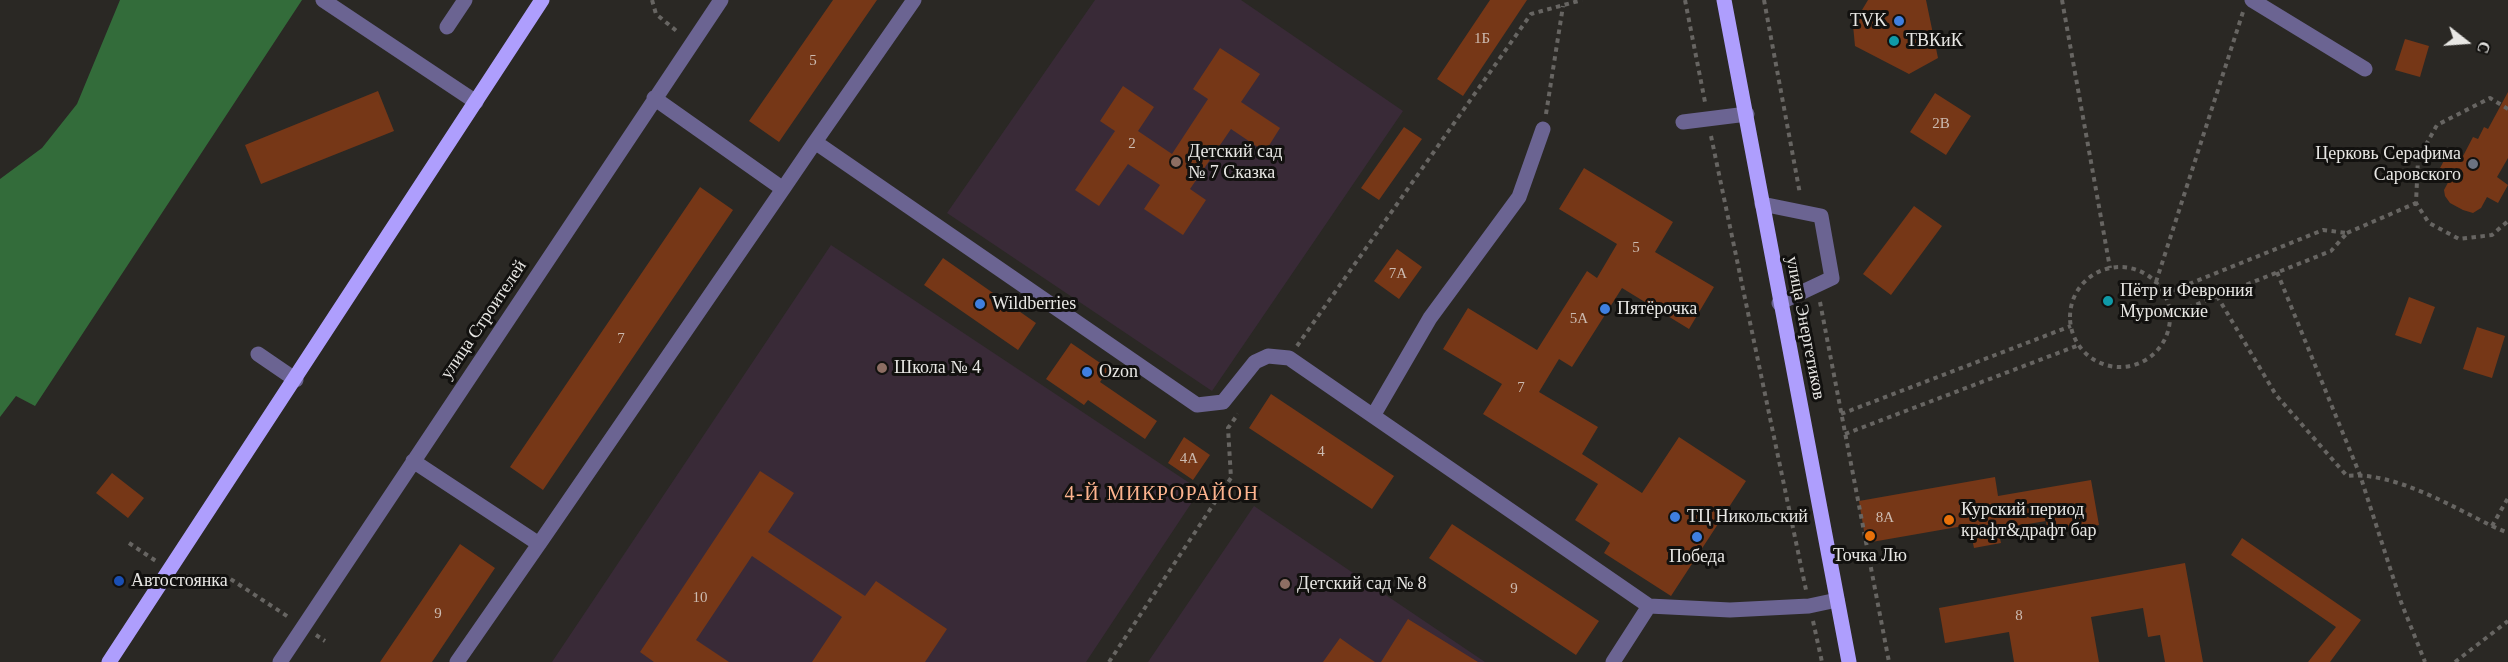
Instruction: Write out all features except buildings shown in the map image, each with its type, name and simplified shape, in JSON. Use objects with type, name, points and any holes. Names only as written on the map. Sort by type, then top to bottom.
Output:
[{"type":"main road","points":[[109,662],[296,380],[542,0]]},
{"type":"main road","name":"улица Энергетиков","points":[[1724,0],[1747,114],[1779,303],[1849,662]]},
{"type":"street","points":[[322,0],[476,102]]},
{"type":"street","points":[[447,27],[465,0]]},
{"type":"street","name":"улица Строителей","points":[[280,662],[721,0]]},
{"type":"street","points":[[457,662],[914,0]]},
{"type":"street","points":[[2248,6],[2365,69]]},
{"type":"street","points":[[654,98],[783,189]]},
{"type":"street","points":[[1683,122],[1747,114]]},
{"type":"street","points":[[1374,416],[1430,318],[1519,197],[1543,129]]},
{"type":"street","points":[[814,142],[1197,405],[1223,402],[1255,362],[1268,356],[1288,358],[1649,606],[1730,610],[1809,606],[1837,600]]},
{"type":"street","points":[[1762,204],[1821,216],[1832,278],[1779,303]]},
{"type":"street","points":[[258,354],[296,380]]},
{"type":"street","points":[[413,461],[539,544]]},
{"type":"street","points":[[1613,662],[1649,606]]},
{"type":"path","points":[[652,0],[656,14],[691,42]]},
{"type":"path","points":[[1288,358],[1532,14],[1582,0]]},
{"type":"path","points":[[1685,0],[1706,108]]},
{"type":"path","points":[[2062,0],[2110,268]]},
{"type":"path","points":[[1543,129],[1563,5]]},
{"type":"path","points":[[2156,282],[2248,6]]},
{"type":"path","points":[[2508,109],[2490,98],[2437,125],[2418,159],[2416,202],[2429,223],[2459,239],[2492,235],[2508,221]]},
{"type":"path","points":[[1710,130],[1822,662]]},
{"type":"path","points":[[2170,315],[2331,251],[2347,233],[2416,202]]},
{"type":"path","points":[[2164,294],[2323,230],[2347,233]]},
{"type":"path","points":[[2110,268],[2136,270],[2156,282],[2164,294],[2170,315],[2168,333],[2162,345],[2154,355],[2130,367],[2104,365],[2093,359],[2079,345],[2071,326],[2073,302],[2079,290],[2098,272],[2110,268]]},
{"type":"path","points":[[2277,272],[2360,475],[2401,602],[2425,662]]},
{"type":"path","points":[[2217,296],[2276,395],[2347,476],[2360,475],[2415,489],[2508,533]]},
{"type":"path","points":[[1889,662],[1841,414],[2071,326]]},
{"type":"path","points":[[1845,434],[2079,345]]},
{"type":"path","points":[[1109,662],[1231,478],[1228,428],[1239,411]]},
{"type":"path","points":[[2492,526],[2508,498]]},
{"type":"path","points":[[129,543],[178,576],[229,578],[325,641]]},
{"type":"path","points":[[2455,662],[2508,621]]},
{"type":"shaded area","name":"Детский сад № 7 Сказка","points":[[1095,0],[1241,0],[1403,111],[1212,391],[947,213]]},
{"type":"shaded area","name":"Школа № 4","points":[[831,245],[1200,490],[1086,662],[552,662]]},
{"type":"shaded area","name":"Детский сад № 8","points":[[1254,506],[1485,662],[1148,662]]},
{"type":"green space","points":[[120,0],[302,0],[35,406],[16,396],[0,417],[0,179],[42,148],[77,104]]},
{"type":"place","name":"TVK","points":[[1899,21]]},
{"type":"place","name":"ТВКиК","points":[[1894,41]]},
{"type":"place","name":"Детский сад № 7 Сказка","points":[[1176,162]]},
{"type":"place","name":"Церковь Серафима Саровского","points":[[2473,164]]},
{"type":"place","name":"Пётр и Феврония Муромские","points":[[2108,301]]},
{"type":"place","name":"Wildberries","points":[[980,304]]},
{"type":"place","name":"Пятёрочка","points":[[1605,309]]},
{"type":"place","name":"Школа № 4","points":[[882,368]]},
{"type":"place","name":"Ozon","points":[[1087,372]]},
{"type":"place","name":"ТЦ Никольский","points":[[1675,517]]},
{"type":"place","name":"Курский период крафт&драфт бар","points":[[1949,520]]},
{"type":"place","name":"Точка Лю","points":[[1870,536]]},
{"type":"place","name":"Победа","points":[[1697,537]]},
{"type":"place","name":"Автостоянка","points":[[119,581]]},
{"type":"place","name":"Детский сад № 8","points":[[1285,584]]},
{"type":"district","name":"4-Й МИКРОРАЙОН","points":[[1162,495]]}]
